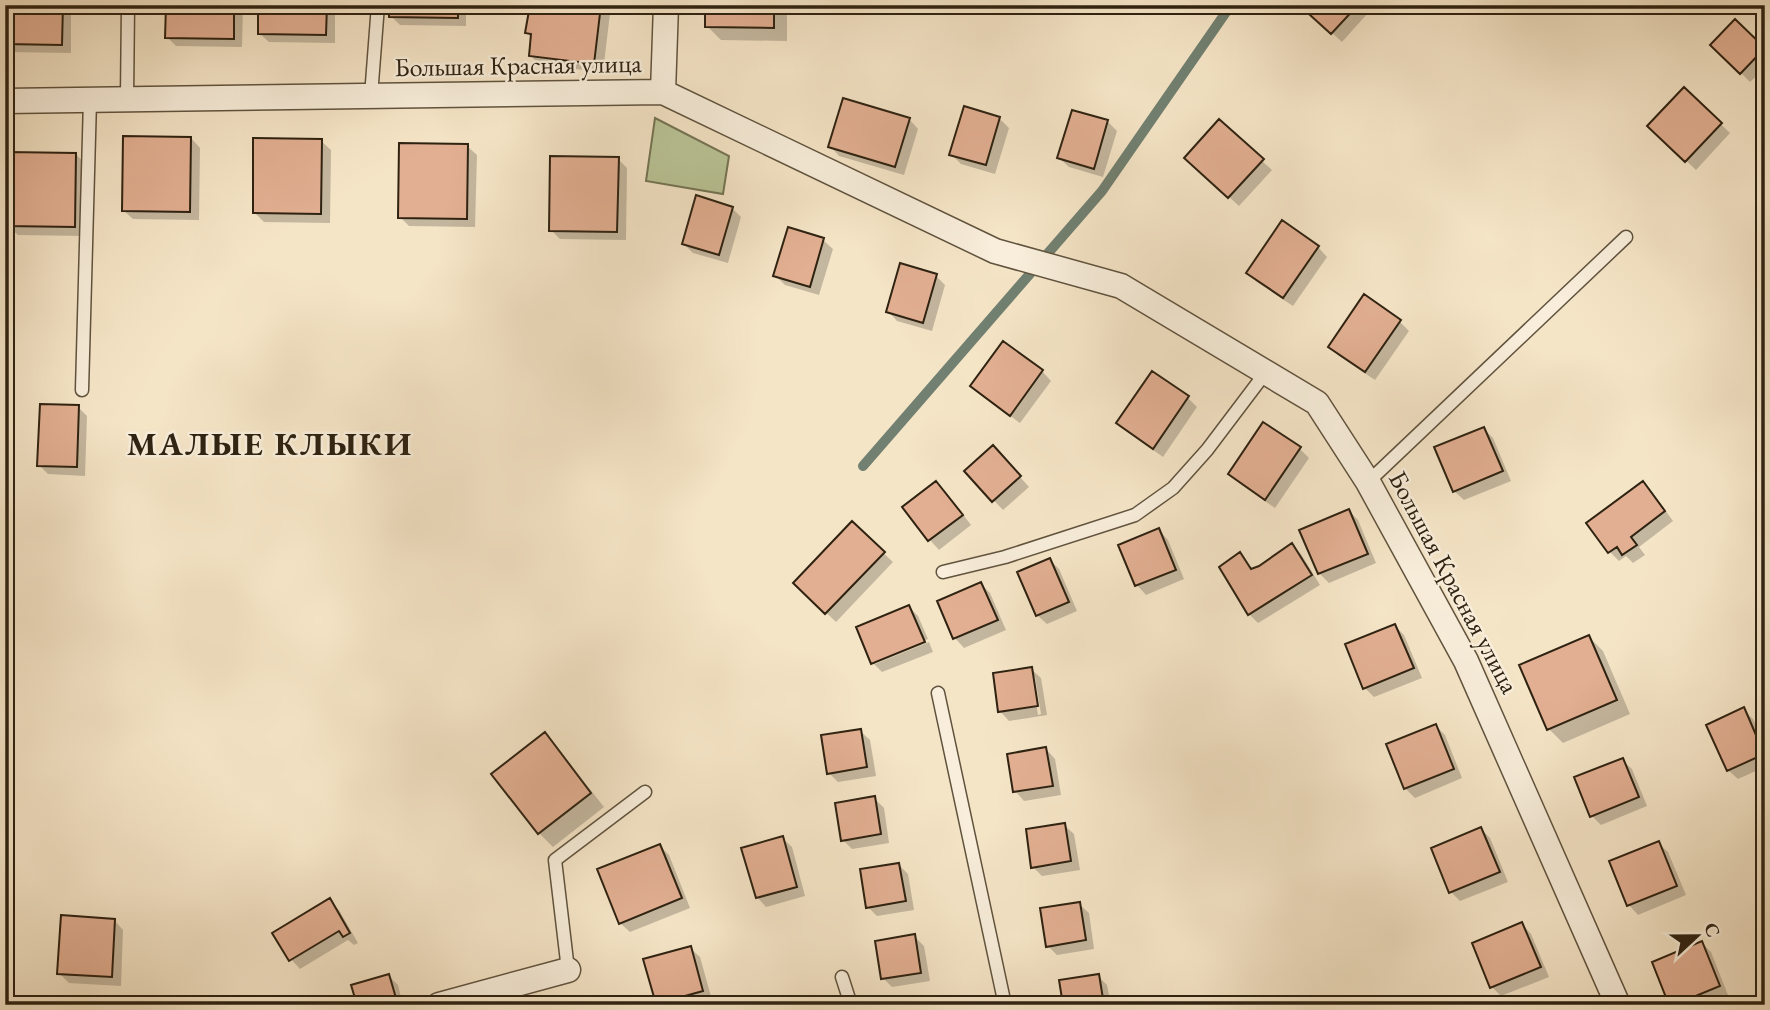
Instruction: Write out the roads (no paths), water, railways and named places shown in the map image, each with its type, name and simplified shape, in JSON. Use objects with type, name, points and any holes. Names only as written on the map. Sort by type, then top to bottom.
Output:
[{"type":"street","points":[[663,92],[666,5]]},
{"type":"street","name":"Большая Красная улица","points":[[5,101],[663,92],[995,251],[1121,286],[1317,403],[1368,482],[1466,661],[1618,1005]]},
{"type":"street","points":[[439,1005],[568,970]]},
{"type":"lane","points":[[127,99],[128,5]]},
{"type":"lane","points":[[371,96],[378,5]]},
{"type":"lane","points":[[82,390],[90,100]]},
{"type":"lane","points":[[1368,482],[1626,237]]},
{"type":"lane","points":[[943,572],[1006,556],[1135,515],[1173,488],[1207,450],[1266,372]]},
{"type":"lane","points":[[938,693],[1005,1005]]},
{"type":"lane","points":[[568,970],[555,860],[645,792]]},
{"type":"lane","points":[[842,977],[851,1005]]},
{"type":"waterway","points":[[863,466],[1102,191],[1231,5]]},
{"type":"district","name":"МАЛЫЕ КЛЫКИ","points":[[270,443]]}]
